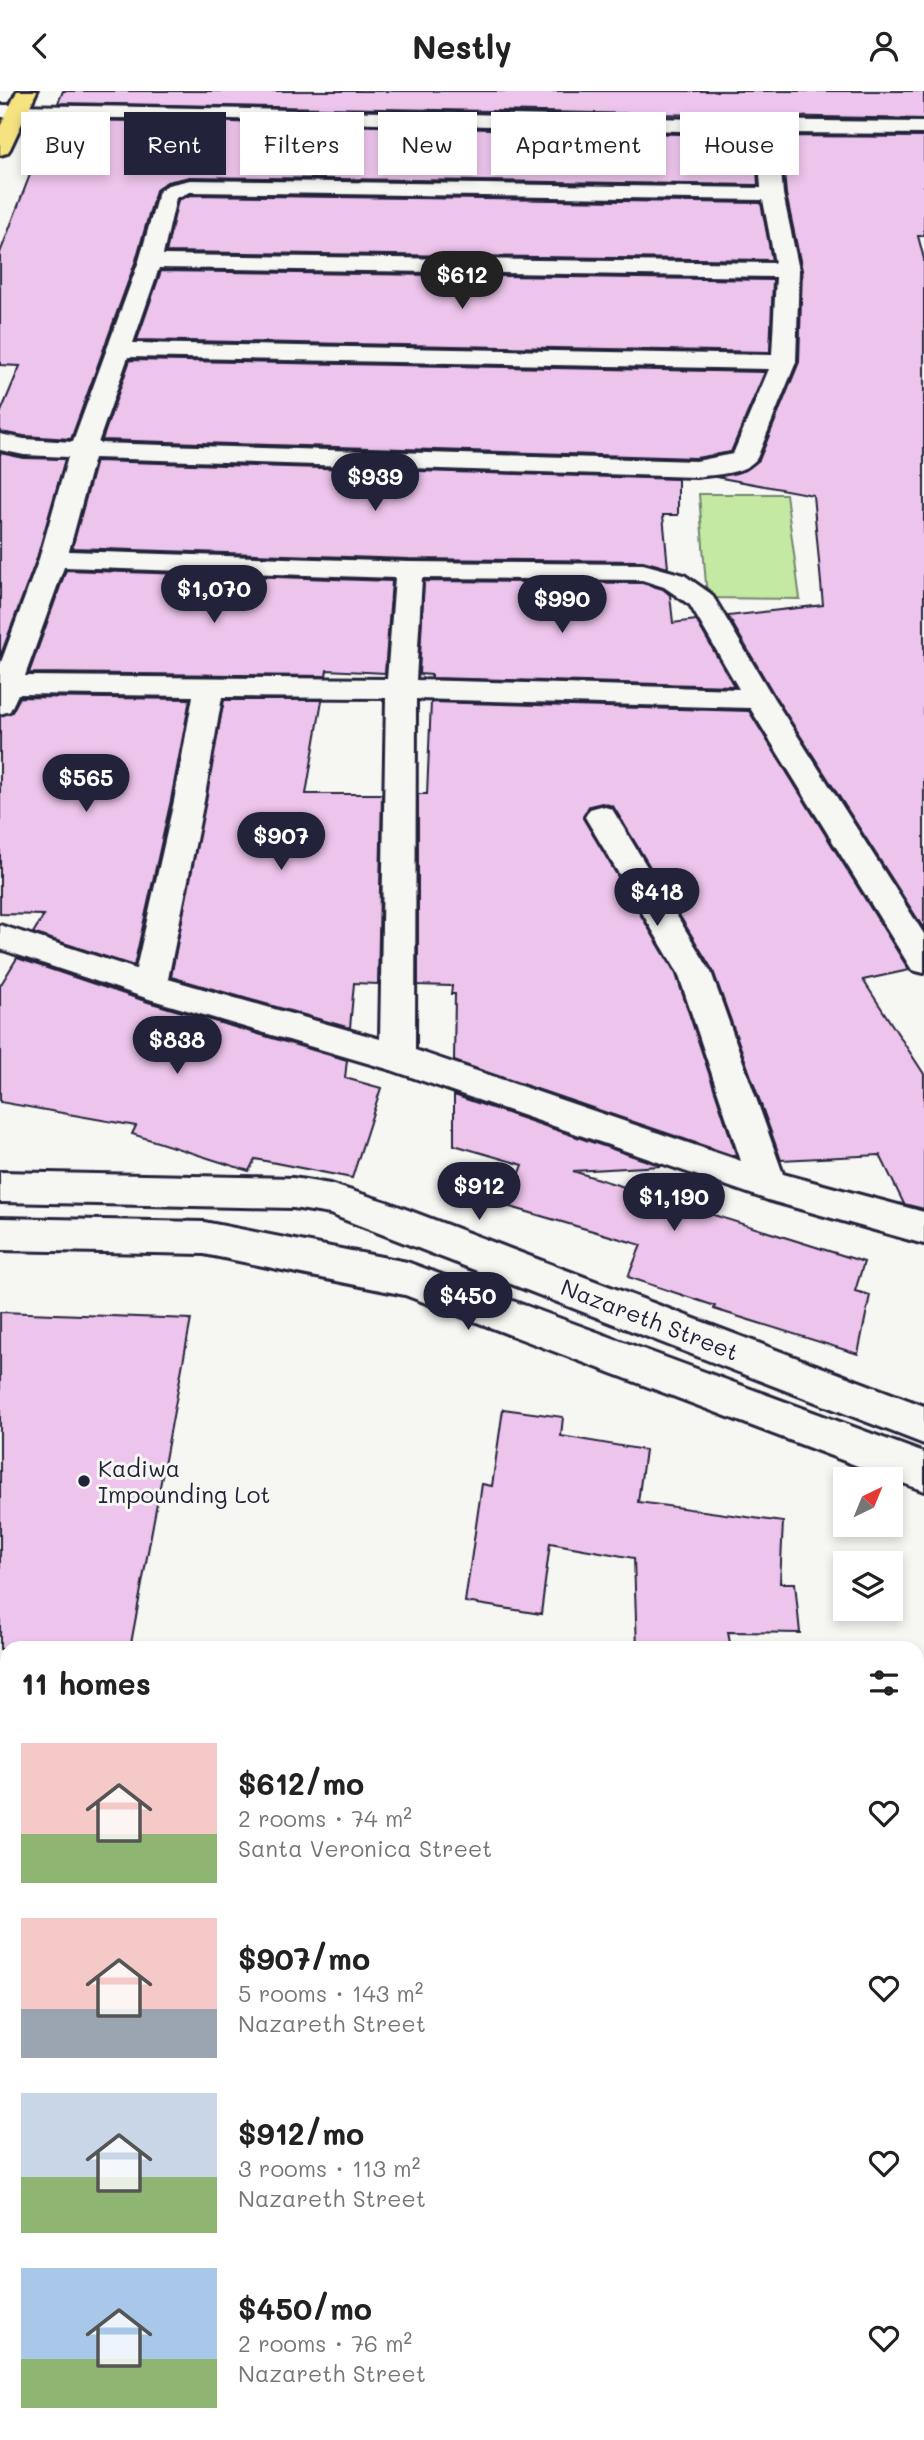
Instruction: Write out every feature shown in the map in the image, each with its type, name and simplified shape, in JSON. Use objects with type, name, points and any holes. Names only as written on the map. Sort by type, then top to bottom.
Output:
[{"type":"main road","points":[[0,149],[9,111],[27,91]]},
{"type":"street","points":[[231,113],[237,91]]},
{"type":"street","points":[[9,111],[231,113],[680,125]]},
{"type":"street","points":[[799,127],[915,124]]},
{"type":"street","points":[[8,447],[696,469],[732,464],[744,458],[784,362],[789,270],[772,194],[771,175]]},
{"type":"street","points":[[759,699],[401,689],[209,687],[3,694],[53,559],[83,450],[150,261],[166,195],[175,189],[190,186],[772,194]]},
{"type":"street","points":[[150,261],[789,270]]},
{"type":"street","points":[[117,350],[784,362]]},
{"type":"street","points":[[53,559],[409,570],[643,572],[674,581],[701,600],[759,699],[924,961]]},
{"type":"street","points":[[397,1058],[401,689],[409,570]]},
{"type":"street","points":[[149,986],[189,801],[209,687]]},
{"type":"street","points":[[601,817],[694,972],[768,1185]]},
{"type":"street","points":[[0,937],[149,986],[397,1058],[768,1185],[924,1228]]},
{"type":"street","name":"Nazareth Street","points":[[0,1187],[221,1190],[293,1193],[330,1199],[374,1213],[924,1425]]},
{"type":"street","name":"Nazareth Street","points":[[0,1234],[204,1238],[407,1279],[924,1472]]},
{"type":"green space","points":[[699,494],[786,494],[800,599],[707,598]]},
{"type":"building","points":[[63,91],[924,91],[924,119],[799,117],[799,112],[680,112],[680,114],[666,114],[666,112],[58,103]]},
{"type":"building","points":[[110,121],[124,121],[124,175],[226,175],[226,122],[240,122],[240,175],[364,175],[364,126],[378,126],[378,175],[477,175],[477,129],[491,129],[491,175],[666,175],[666,134],[680,134],[680,175],[757,175],[758,185],[190,177],[167,182],[156,190],[136,260],[71,439],[0,432],[0,414],[20,366],[0,365],[0,253],[30,175],[110,175]]},
{"type":"building","points":[[799,136],[924,137],[924,236],[918,236],[924,259],[924,929],[776,698],[728,616],[823,605],[813,495],[716,477],[746,470],[759,460],[799,362],[802,270],[784,175],[799,175]]},
{"type":"building","points":[[191,195],[761,203],[772,260],[166,252],[178,200]]},
{"type":"building","points":[[161,271],[773,280],[770,352],[137,340]]},
{"type":"building","points":[[130,360],[765,372],[731,452],[696,458],[102,440]]},
{"type":"building","points":[[0,453],[24,458],[65,459],[37,558],[0,657]]},
{"type":"building","points":[[96,461],[678,479],[678,515],[663,515],[668,568],[643,561],[409,559],[72,548]]},
{"type":"building","points":[[66,570],[392,581],[385,673],[327,670],[326,676],[29,673]]},
{"type":"building","points":[[424,581],[642,583],[663,589],[670,595],[673,623],[696,620],[734,686],[432,678],[432,675],[419,674]]},
{"type":"building","points":[[20,697],[190,699],[171,800],[134,966],[33,933],[44,915],[0,914],[0,716],[12,712]]},
{"type":"building","points":[[224,700],[322,700],[306,794],[382,794],[378,984],[354,983],[350,1028],[171,977]]},
{"type":"building","points":[[431,702],[749,711],[909,970],[863,980],[924,1074],[924,1209],[904,1204],[880,1155],[781,1160],[713,971],[613,806],[602,803],[589,806],[583,818],[676,974],[737,1157],[454,1061],[455,994],[451,994],[452,986],[418,985],[418,794],[427,794]]},
{"type":"building","points":[[17,958],[148,1002],[347,1060],[345,1078],[381,1088],[352,1178],[255,1159],[249,1171],[132,1134],[136,1126],[0,1102],[0,986]]},
{"type":"building","points":[[454,1095],[662,1166],[573,1171],[864,1262],[855,1291],[870,1295],[858,1354],[714,1309],[715,1306],[628,1277],[641,1245],[507,1206],[523,1165],[454,1145]]},
{"type":"building","name":"Kadiwa Impounding Lot","points":[[0,1312],[191,1319],[131,1641],[0,1641]]},
{"type":"building","points":[[503,1409],[563,1417],[561,1436],[645,1450],[638,1502],[783,1522],[780,1583],[795,1583],[800,1633],[728,1632],[730,1641],[637,1641],[634,1558],[550,1543],[541,1614],[465,1602],[482,1484],[492,1486]]},
{"type":"waterway","points":[[903,91],[892,110],[897,126],[924,158]]},
{"type":"place","name":"Kadiwa Impounding Lot","points":[[84,1481]]}]
